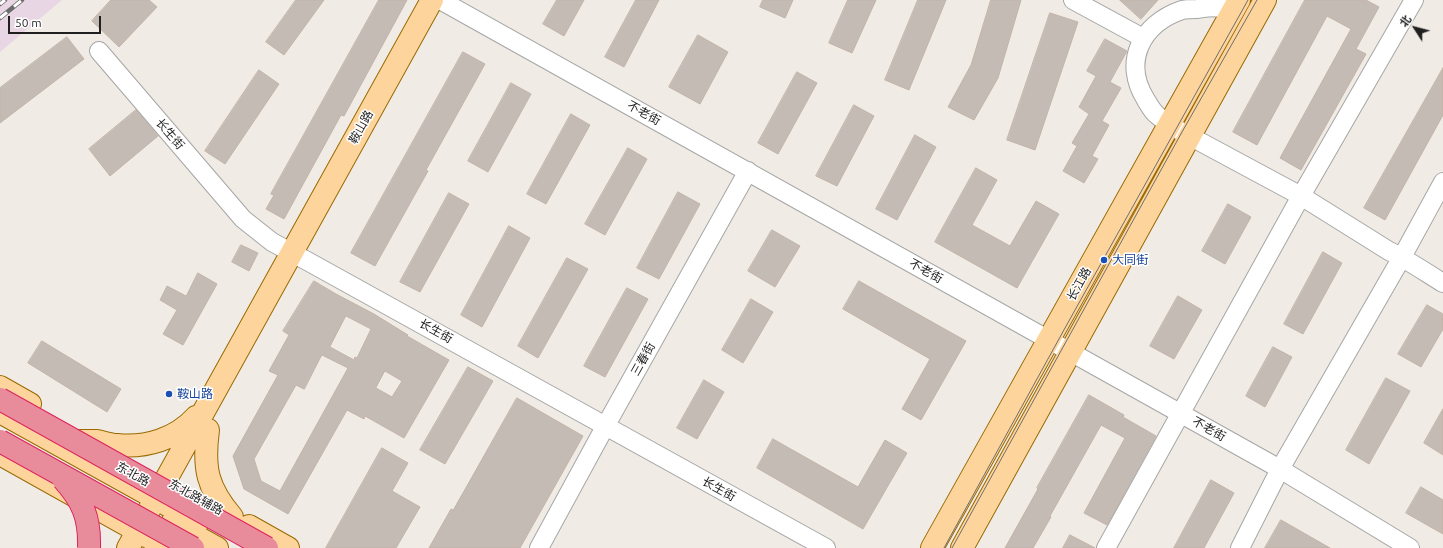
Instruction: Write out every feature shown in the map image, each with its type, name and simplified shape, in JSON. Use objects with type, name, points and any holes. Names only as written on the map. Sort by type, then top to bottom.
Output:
[{"type":"highway","name":"东北路","points":[[0,399],[267,548]]},
{"type":"highway","points":[[0,441],[42,470],[193,548]]},
{"type":"highway","points":[[42,470],[63,480],[75,494],[85,511],[89,530],[89,548]]},
{"type":"main road","name":"长江路","points":[[962,548],[1265,0]]},
{"type":"main road","name":"鞍山路","points":[[139,541],[162,499],[207,404],[297,256],[440,1]]},
{"type":"main road","name":"长江路","points":[[932,548],[1236,6]]},
{"type":"main road","name":"鞍山路","points":[[162,499],[208,430],[297,256]]},
{"type":"main road","name":"东北路辅路","points":[[0,387],[97,441],[162,499],[232,517],[288,548]]},
{"type":"main road","points":[[53,441],[97,441],[116,445],[134,446],[156,442],[175,435],[191,422],[207,404]]},
{"type":"main road","name":"东北路","points":[[0,412],[53,441],[84,466]]},
{"type":"main road","name":"东北路","points":[[0,428],[162,499],[244,548]]},
{"type":"main road","points":[[208,430],[206,467],[212,487],[219,502],[232,517]]},
{"type":"main road","points":[[0,454],[42,470],[139,541],[168,548]]},
{"type":"main road","points":[[42,470],[95,538],[100,548]]},
{"type":"main road","name":"东北路","points":[[162,499],[213,548]]},
{"type":"street","points":[[1073,0],[1143,38]]},
{"type":"street","points":[[1106,548],[1301,196],[1414,0]]},
{"type":"street","name":"不老街","points":[[440,1],[748,171],[1280,469],[1410,548]]},
{"type":"street","points":[[1236,6],[1182,10],[1156,23],[1143,38],[1135,63],[1137,82],[1142,94],[1150,106],[1157,115],[1169,124],[1301,196],[1389,251],[1402,257],[1414,266],[1443,282]]},
{"type":"street","name":"长生街","points":[[98,50],[243,219],[272,242],[606,425],[826,548]]},
{"type":"street","name":"三春街","points":[[539,548],[748,171]]},
{"type":"street","points":[[1240,548],[1280,469],[1402,257],[1443,182]]},
{"type":"shaded area","points":[[0,0],[62,0],[0,52]]},
{"type":"building","points":[[111,0],[149,0],[157,7],[119,47],[92,21]]},
{"type":"building","points":[[296,0],[324,0],[284,55],[266,42]]},
{"type":"building","points":[[379,0],[407,0],[344,116],[341,115],[284,219],[266,209],[274,195],[271,194]]},
{"type":"building","points":[[557,0],[584,0],[564,36],[543,24]]},
{"type":"building","points":[[636,0],[659,0],[624,67],[605,57]]},
{"type":"building","points":[[763,0],[793,0],[785,18],[760,7]]},
{"type":"building","points":[[848,0],[876,0],[852,53],[829,43]]},
{"type":"building","points":[[918,0],[946,0],[909,90],[885,80]]},
{"type":"building","points":[[991,0],[1021,0],[998,78],[974,120],[948,107],[971,65]]},
{"type":"building","points":[[1120,0],[1158,0],[1141,19]]},
{"type":"building","points":[[1305,0],[1366,0],[1379,7],[1356,49],[1366,54],[1301,170],[1280,158],[1351,29],[1327,16],[1257,145],[1233,132]]},
{"type":"building","points":[[1050,13],[1078,22],[1035,150],[1007,140]]},
{"type":"building","points":[[698,35],[728,52],[700,104],[669,87]]},
{"type":"building","points":[[67,37],[84,59],[0,123],[0,88]]},
{"type":"building","points":[[1105,39],[1127,51],[1110,82],[1121,88],[1102,121],[1109,125],[1092,156],[1098,159],[1084,183],[1063,171],[1077,146],[1072,143],[1089,114],[1079,107],[1096,76],[1087,71]]},
{"type":"building","points":[[463,52],[485,64],[375,266],[351,253]]},
{"type":"building","points":[[1443,68],[1443,115],[1385,220],[1364,208]]},
{"type":"building","points":[[259,70],[279,84],[225,164],[205,151]]},
{"type":"building","points":[[797,72],[817,83],[778,154],[758,143]]},
{"type":"building","points":[[511,83],[531,94],[488,172],[468,161]]},
{"type":"building","points":[[854,105],[874,116],[837,186],[816,176]]},
{"type":"building","points":[[136,110],[158,136],[110,176],[89,149]]},
{"type":"building","points":[[571,114],[590,125],[546,204],[527,194]]},
{"type":"building","points":[[915,135],[936,147],[897,220],[876,209]]},
{"type":"building","points":[[628,148],[647,159],[605,235],[585,224]]},
{"type":"building","points":[[976,168],[997,180],[972,225],[1010,246],[1036,201],[1059,214],[1017,288],[935,242]]},
{"type":"building","points":[[678,192],[700,204],[659,279],[637,268]]},
{"type":"building","points":[[449,193],[469,204],[420,292],[400,282]]},
{"type":"building","points":[[1228,204],[1251,217],[1225,264],[1202,251]]},
{"type":"building","points":[[509,226],[530,238],[482,327],[461,315]]},
{"type":"building","points":[[772,230],[800,246],[775,287],[748,271]]},
{"type":"building","points":[[241,245],[258,253],[249,271],[232,262]]},
{"type":"building","points":[[1323,252],[1342,263],[1303,334],[1284,324]]},
{"type":"building","points":[[567,258],[588,269],[538,358],[518,346]]},
{"type":"building","points":[[198,273],[217,284],[183,345],[163,334],[177,310],[160,300],[167,286],[186,296]]},
{"type":"building","points":[[314,281],[374,314],[408,335],[407,336],[449,360],[404,438],[365,416],[364,419],[347,410],[288,514],[244,489],[233,456],[278,375],[269,371],[289,335],[283,331]],"holes":[[[346,316],[371,329],[357,358],[355,357],[354,360],[330,347]],[[322,355],[348,368],[280,491],[261,481],[254,459],[296,385],[304,389]],[[385,371],[402,381],[392,397],[376,388]]]},
{"type":"building","points":[[859,281],[966,341],[921,420],[902,409],[930,359],[843,309]]},
{"type":"building","points":[[627,288],[648,299],[605,377],[584,366]]},
{"type":"building","points":[[1178,296],[1202,310],[1174,359],[1150,346]]},
{"type":"building","points":[[751,299],[773,312],[743,363],[722,350]]},
{"type":"building","points":[[1427,305],[1443,314],[1443,329],[1421,367],[1398,354]]},
{"type":"building","points":[[42,341],[121,389],[107,412],[28,363]]},
{"type":"building","points":[[1273,347],[1292,357],[1265,407],[1246,396]]},
{"type":"building","points":[[468,367],[493,381],[445,464],[420,450]]},
{"type":"building","points":[[1386,378],[1410,391],[1369,464],[1346,450]]},
{"type":"building","points":[[704,380],[724,392],[697,439],[677,428]]},
{"type":"building","points":[[1089,395],[1124,415],[1123,417],[1156,436],[1107,525],[1084,513],[1125,438],[1101,425],[1033,548],[1005,548],[1038,489],[1037,488]]},
{"type":"building","points":[[517,398],[583,436],[520,548],[429,548],[451,509],[453,510]]},
{"type":"building","points":[[1443,409],[1443,455],[1424,443]]},
{"type":"building","points":[[773,439],[858,487],[885,440],[907,453],[863,529],[757,468]]},
{"type":"building","points":[[382,448],[408,463],[392,491],[420,507],[396,548],[326,548]]},
{"type":"building","points":[[1211,480],[1234,493],[1204,548],[1174,548]]},
{"type":"building","points":[[1421,487],[1443,500],[1443,534],[1406,513]]},
{"type":"building","points":[[1281,520],[1330,548],[1265,548]]},
{"type":"building","points":[[1070,535],[1095,548],[1063,548]]},
{"type":"tram line","points":[[944,548],[1248,0]]},
{"type":"tram line","points":[[952,548],[1182,132],[1257,0]]},
{"type":"railway","points":[[0,4],[5,0]]},
{"type":"railway","points":[[0,18],[22,0]]},
{"type":"place","name":"大同街","points":[[1104,260]]},
{"type":"place","name":"鞍山路","points":[[169,394]]}]
